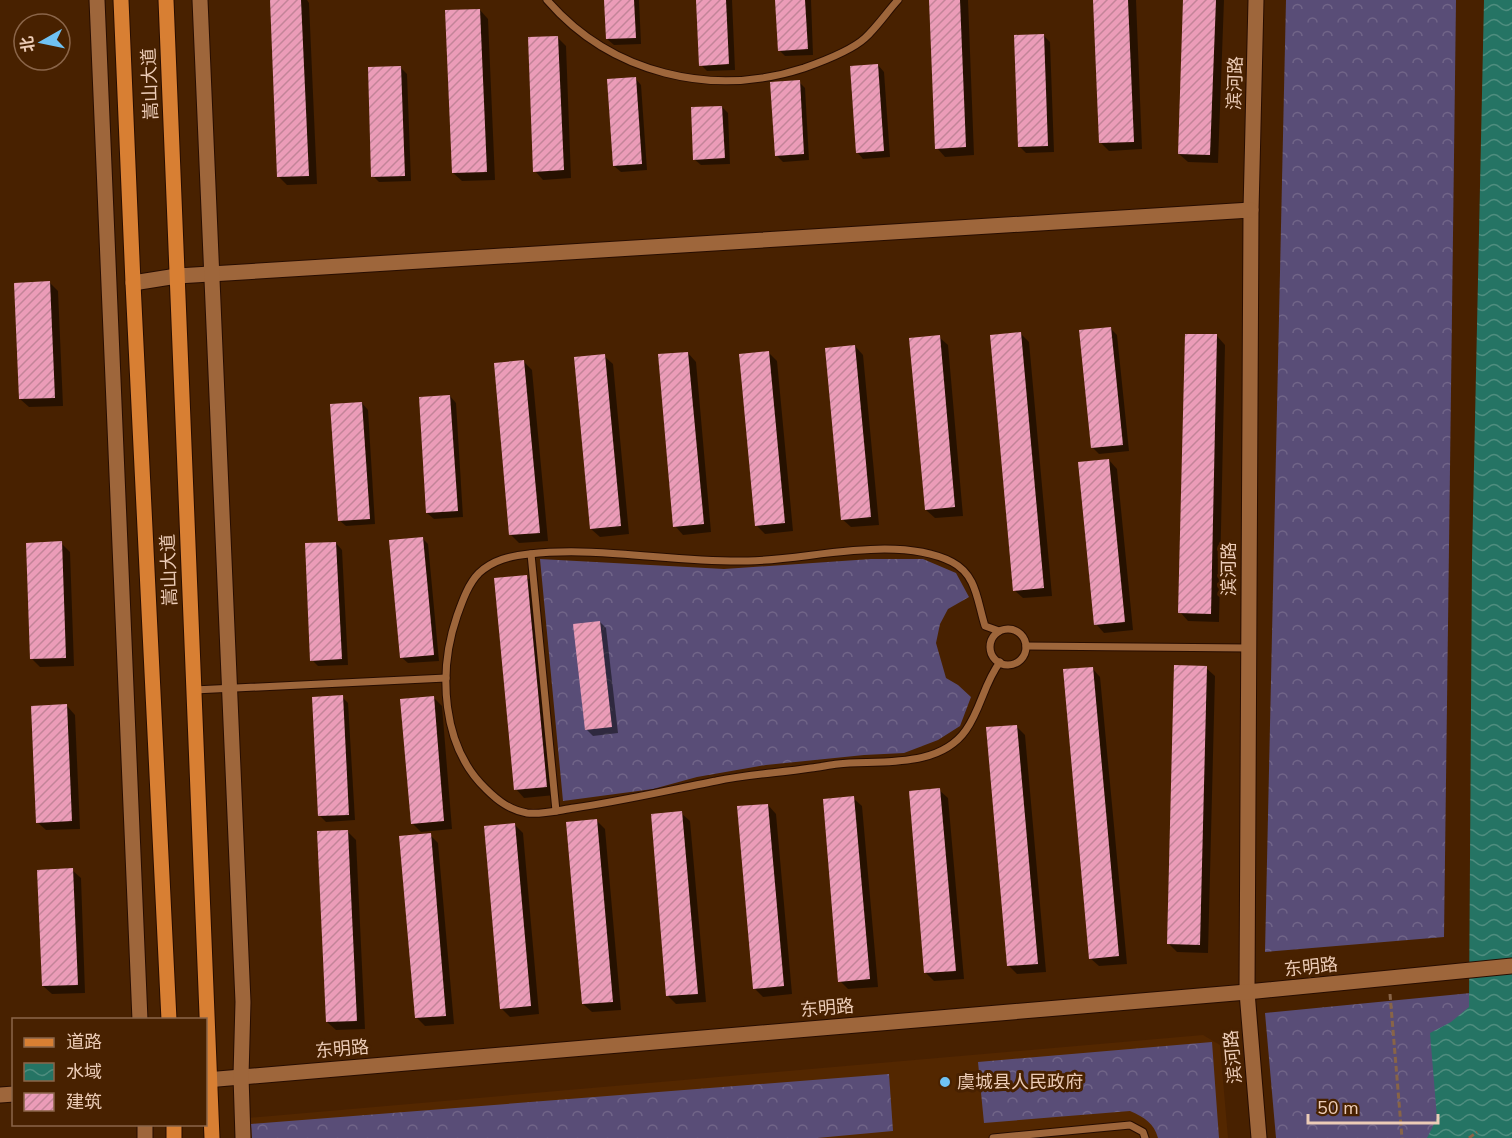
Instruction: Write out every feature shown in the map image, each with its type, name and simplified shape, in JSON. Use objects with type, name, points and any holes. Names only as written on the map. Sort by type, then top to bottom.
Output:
[{"type":"main road","name":"嵩山大道","points":[[121,0],[169,1018]]},
{"type":"main road","name":"嵩山大道","points":[[166,0],[205,1018]]},
{"type":"main road","name":"嵩山大道","points":[[207,1080],[212,1138]]},
{"type":"street","points":[[97,0],[140,1018]]},
{"type":"street","points":[[200,0],[243,1002],[241,1076],[243,1138]]},
{"type":"street","name":"滨河路","points":[[1256,0],[1251,210],[1247,992],[1259,1138]]},
{"type":"street","points":[[133,283],[177,276],[1251,210]]},
{"type":"street","name":"东明路","points":[[207,1080],[1247,992],[1512,966]]},
{"type":"lane","points":[[547,0],[560,15],[598,44],[640,65],[685,78],[732,82],[778,76],[823,62],[864,39],[898,0]]},
{"type":"lane","points":[[999,631],[985,626],[971,578],[954,563],[911,550],[870,550],[749,561],[568,553],[531,554],[501,558],[478,574],[463,598],[451,634],[446,678],[451,727],[465,762],[482,785],[503,805],[528,813],[556,811],[636,798],[743,776],[837,764],[888,763],[944,750],[965,731],[992,673],[1000,662]]},
{"type":"lane","points":[[531,554],[556,811]]},
{"type":"lane","points":[[1008,628],[1023,637],[1026,646],[1024,655],[1018,662],[1009,664],[1000,662],[993,656],[990,647],[992,638],[999,631],[1008,628]]},
{"type":"lane","points":[[1026,646],[1248,648]]},
{"type":"lane","points":[[194,690],[446,678]]},
{"type":"lane","points":[[993,1138],[1130,1125],[1143,1132],[1145,1138]]},
{"type":"path","points":[[1388,979],[1402,1138]]},
{"type":"path","points":[[1469,1138],[1477,1132]]},
{"type":"shaded area","name":"虞城县人民政府","points":[[1203,1035],[1220,1045],[1228,1138],[248,1138],[247,1118]]},
{"type":"green space","points":[[1286,0],[1456,0],[1444,937],[1265,952]]},
{"type":"green space","points":[[540,559],[724,569],[871,559],[923,559],[956,573],[969,597],[948,609],[940,624],[936,643],[946,678],[971,697],[960,726],[938,740],[904,753],[766,765],[697,777],[653,789],[563,801]]},
{"type":"green space","points":[[1512,989],[1512,1138],[1276,1138],[1265,1013]]},
{"type":"green space","points":[[1212,1042],[1219,1138],[1158,1138],[1148,1121],[1130,1111],[984,1123],[978,1062]]},
{"type":"green space","points":[[889,1074],[893,1131],[817,1138],[252,1138],[251,1124]]},
{"type":"water","points":[[1484,0],[1512,0],[1512,1138],[1427,1138],[1437,1118],[1430,1033],[1451,1022],[1469,1007],[1472,559]]},
{"type":"building","points":[[270,0],[301,0],[309,176],[277,177]]},
{"type":"building","points":[[604,0],[634,0],[636,38],[606,39]]},
{"type":"building","points":[[696,0],[726,0],[729,64],[699,66]]},
{"type":"building","points":[[775,0],[805,0],[808,49],[778,51]]},
{"type":"building","points":[[929,0],[960,0],[966,147],[935,149]]},
{"type":"building","points":[[1093,0],[1128,0],[1134,142],[1099,143]]},
{"type":"building","points":[[1183,0],[1216,0],[1210,155],[1178,154]]},
{"type":"building","points":[[480,9],[487,172],[452,173],[445,10]]},
{"type":"building","points":[[1044,34],[1048,146],[1018,147],[1014,35]]},
{"type":"building","points":[[558,36],[564,170],[533,172],[528,37]]},
{"type":"building","points":[[878,64],[884,151],[856,153],[850,66]]},
{"type":"building","points":[[401,66],[405,176],[371,177],[368,67]]},
{"type":"building","points":[[636,77],[642,164],[613,166],[607,79]]},
{"type":"building","points":[[800,80],[804,154],[775,156],[770,82]]},
{"type":"building","points":[[722,106],[725,158],[693,160],[691,107]]},
{"type":"building","points":[[50,281],[55,398],[19,399],[14,283]]},
{"type":"building","points":[[1111,327],[1123,445],[1091,448],[1079,330]]},
{"type":"building","points":[[1021,332],[1044,588],[1013,591],[990,335]]},
{"type":"building","points":[[1185,334],[1217,334],[1211,614],[1178,613]]},
{"type":"building","points":[[940,335],[955,507],[925,510],[909,338]]},
{"type":"building","points":[[855,345],[871,517],[841,520],[825,348]]},
{"type":"building","points":[[769,351],[785,523],[755,526],[739,354]]},
{"type":"building","points":[[688,352],[704,524],[673,527],[658,354]]},
{"type":"building","points":[[605,354],[621,526],[590,529],[574,357]]},
{"type":"building","points":[[524,360],[540,533],[509,535],[494,363]]},
{"type":"building","points":[[450,395],[458,511],[426,513],[419,397]]},
{"type":"building","points":[[362,402],[370,519],[338,521],[330,404]]},
{"type":"building","points":[[1109,459],[1125,622],[1094,625],[1078,462]]},
{"type":"building","points":[[423,537],[434,655],[400,658],[389,540]]},
{"type":"building","points":[[62,541],[66,658],[30,659],[26,543]]},
{"type":"building","points":[[336,542],[342,659],[310,661],[305,543]]},
{"type":"building","points":[[527,575],[547,787],[514,790],[494,578]]},
{"type":"building","points":[[600,621],[612,727],[585,730],[573,624]]},
{"type":"building","points":[[1174,665],[1207,666],[1200,945],[1167,944]]},
{"type":"building","points":[[1093,667],[1119,956],[1089,959],[1063,669]]},
{"type":"building","points":[[343,695],[349,815],[318,816],[312,697]]},
{"type":"building","points":[[434,696],[444,821],[411,824],[400,699]]},
{"type":"building","points":[[67,704],[72,821],[36,823],[31,706]]},
{"type":"building","points":[[1017,725],[1038,964],[1007,966],[986,727]]},
{"type":"building","points":[[940,788],[956,971],[924,973],[909,791]]},
{"type":"building","points":[[854,796],[870,979],[838,982],[823,799]]},
{"type":"building","points":[[768,804],[784,986],[753,989],[737,806]]},
{"type":"building","points":[[682,811],[698,994],[666,996],[651,814]]},
{"type":"building","points":[[597,819],[613,1002],[582,1004],[566,822]]},
{"type":"building","points":[[515,823],[531,1006],[500,1009],[484,826]]},
{"type":"building","points":[[348,830],[357,1021],[326,1022],[317,831]]},
{"type":"building","points":[[431,833],[446,1016],[415,1018],[399,836]]},
{"type":"building","points":[[73,868],[78,985],[42,986],[37,870]]},
{"type":"place","name":"虞城县人民政府","points":[[945,1082]]}]
